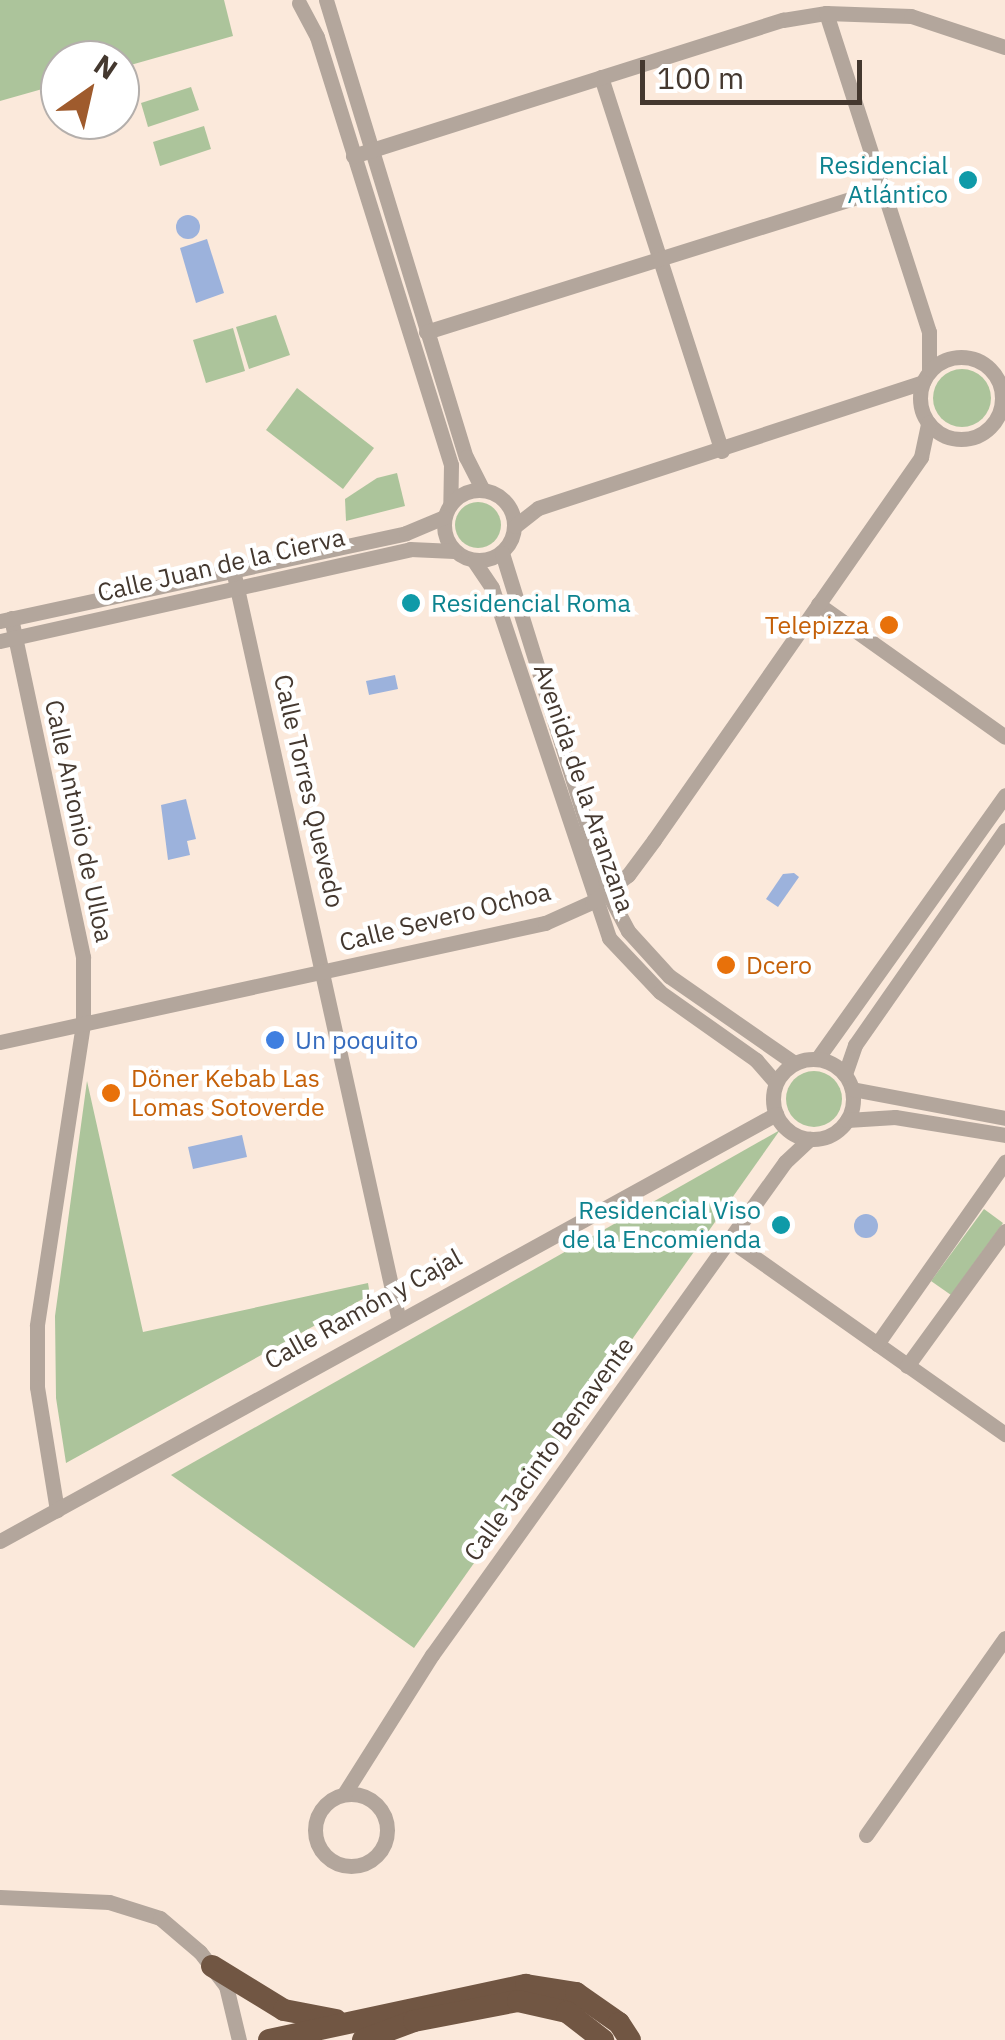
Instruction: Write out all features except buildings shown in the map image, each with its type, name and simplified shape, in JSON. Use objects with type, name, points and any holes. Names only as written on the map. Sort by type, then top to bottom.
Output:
[{"type":"highway","points":[[212,1966],[284,2010],[358,2031],[526,1985],[576,1993],[619,2023],[630,2040]]},
{"type":"highway","points":[[269,2040],[358,2031],[518,2001],[566,2012],[603,2040]]},
{"type":"street","points":[[294,2],[317,0]]},
{"type":"street","points":[[326,0],[361,153],[450,465],[447,510],[454,550],[474,560],[502,553],[515,526],[538,508],[883,399],[958,356]]},
{"type":"street","points":[[294,2],[311,21],[482,490],[510,506],[538,508]]},
{"type":"street","points":[[361,153],[601,77],[826,13],[911,16],[1005,47]]},
{"type":"street","points":[[826,13],[929,332],[920,404],[928,422],[954,438],[988,430],[1005,433]]},
{"type":"street","points":[[601,77],[722,451]]},
{"type":"street","points":[[426,332],[661,264],[883,189]]},
{"type":"street","points":[[929,332],[958,356],[991,369],[1004,404],[988,430]]},
{"type":"street","points":[[883,399],[920,404]]},
{"type":"street","name":"Calle Severo Ochoa","points":[[0,1042],[545,923],[592,902],[608,891],[654,840],[921,457],[928,422]]},
{"type":"street","name":"Calle Severo Ochoa","points":[[921,457],[954,438]]},
{"type":"street","points":[[447,510],[482,490]]},
{"type":"street","points":[[510,506],[515,526]]},
{"type":"street","name":"Calle Juan de la Cierva","points":[[5,619],[406,532],[447,510]]},
{"type":"street","name":"Calle Juan de la Cierva","points":[[7,639],[410,549],[454,550]]},
{"type":"street","name":"Avenida de la Aranzana","points":[[502,553],[608,891],[628,931],[658,966],[794,1063]]},
{"type":"street","name":"Avenida de la Aranzana","points":[[474,560],[492,588],[592,902],[609,938],[634,968],[756,1060],[776,1083]]},
{"type":"street","name":"Calle Torres Quevedo","points":[[233,570],[398,1317]]},
{"type":"street","points":[[818,604],[1005,737]]},
{"type":"street","name":"Calle Antonio de Ulloa","points":[[5,619],[83,957],[83,1024],[37,1326],[37,1387],[56,1510]]},
{"type":"street","points":[[1005,795],[817,1059],[794,1063],[776,1083],[774,1107],[792,1133],[810,1139],[832,1134],[847,1120],[896,1117],[1005,1135]]},
{"type":"street","points":[[847,1120],[848,1082],[855,1045],[1005,830]]},
{"type":"street","points":[[817,1059],[848,1082],[1005,1118]]},
{"type":"street","name":"Calle Ramón y Cajal","points":[[0,1541],[774,1107]]},
{"type":"street","name":"Calle Jacinto Benavente","points":[[784,1162],[792,1133]]},
{"type":"street","name":"Calle Jacinto Benavente","points":[[344,1794],[358,1767],[784,1162],[810,1139]]},
{"type":"street","points":[[877,1344],[1005,1162]]},
{"type":"street","points":[[907,1366],[1005,1231]]},
{"type":"street","points":[[730,1240],[1005,1434]]},
{"type":"street","points":[[866,1834],[1005,1638]]},
{"type":"street","points":[[358,1767],[363,1796]]},
{"type":"street","points":[[344,1794],[363,1796],[384,1815],[387,1838],[375,1858],[353,1867],[330,1860],[315,1831],[320,1812],[344,1794]]},
{"type":"street","points":[[0,1897],[70,1898],[137,1909],[182,1934],[212,1966],[233,2005],[238,2040]]},
{"type":"green space","points":[[0,0],[224,0],[233,36],[140,62],[140,40],[40,40],[40,90],[0,101]]},
{"type":"green space","points":[[191,87],[199,110],[148,127],[141,103]]},
{"type":"green space","points":[[204,126],[211,149],[160,166],[153,142]]},
{"type":"green space","points":[[276,315],[290,355],[249,369],[236,327]]},
{"type":"green space","points":[[233,328],[245,371],[206,383],[193,340]]},
{"type":"green space","points":[[962,369],[983,377],[991,398],[983,419],[962,427],[941,419],[933,398],[941,377]]},
{"type":"green space","points":[[297,388],[374,448],[343,489],[266,430]]},
{"type":"green space","points":[[397,473],[405,506],[346,521],[345,499],[377,478]]},
{"type":"green space","points":[[478,502],[494,509],[501,525],[494,541],[478,548],[462,541],[455,525],[462,509]]},
{"type":"green space","points":[[814,1071],[833,1080],[842,1099],[833,1118],[814,1127],[795,1118],[786,1099],[795,1080]]},
{"type":"green space","points":[[87,1081],[143,1332],[368,1283],[370,1295],[66,1463],[56,1398],[55,1316]]},
{"type":"green space","points":[[780,1130],[414,1648],[171,1475]]},
{"type":"green space","points":[[984,1209],[1003,1223],[951,1295],[931,1281]]},
{"type":"water","points":[[188,215],[200,227],[188,239],[176,227]]},
{"type":"water","points":[[207,239],[224,293],[196,303],[180,248]]},
{"type":"water","points":[[395,675],[398,689],[369,695],[366,681]]},
{"type":"water","points":[[186,799],[196,839],[187,841],[190,855],[168,860],[161,805]]},
{"type":"water","points":[[794,873],[799,877],[778,907],[766,899],[783,874]]},
{"type":"water","points":[[242,1135],[247,1157],[193,1169],[188,1147]]},
{"type":"water","points":[[866,1214],[878,1226],[866,1238],[854,1226]]},
{"type":"place","name":"Residencial Atlántico","points":[[968,180]]},
{"type":"place","name":"Residencial Roma","points":[[411,603]]},
{"type":"place","name":"Telepizza","points":[[889,625]]},
{"type":"place","name":"Dcero","points":[[726,965]]},
{"type":"place","name":"Un poquito","points":[[275,1040]]},
{"type":"place","name":"Döner Kebab Las Lomas Sotoverde","points":[[111,1093]]},
{"type":"place","name":"Residencial Viso de la Encomienda","points":[[781,1225]]}]
